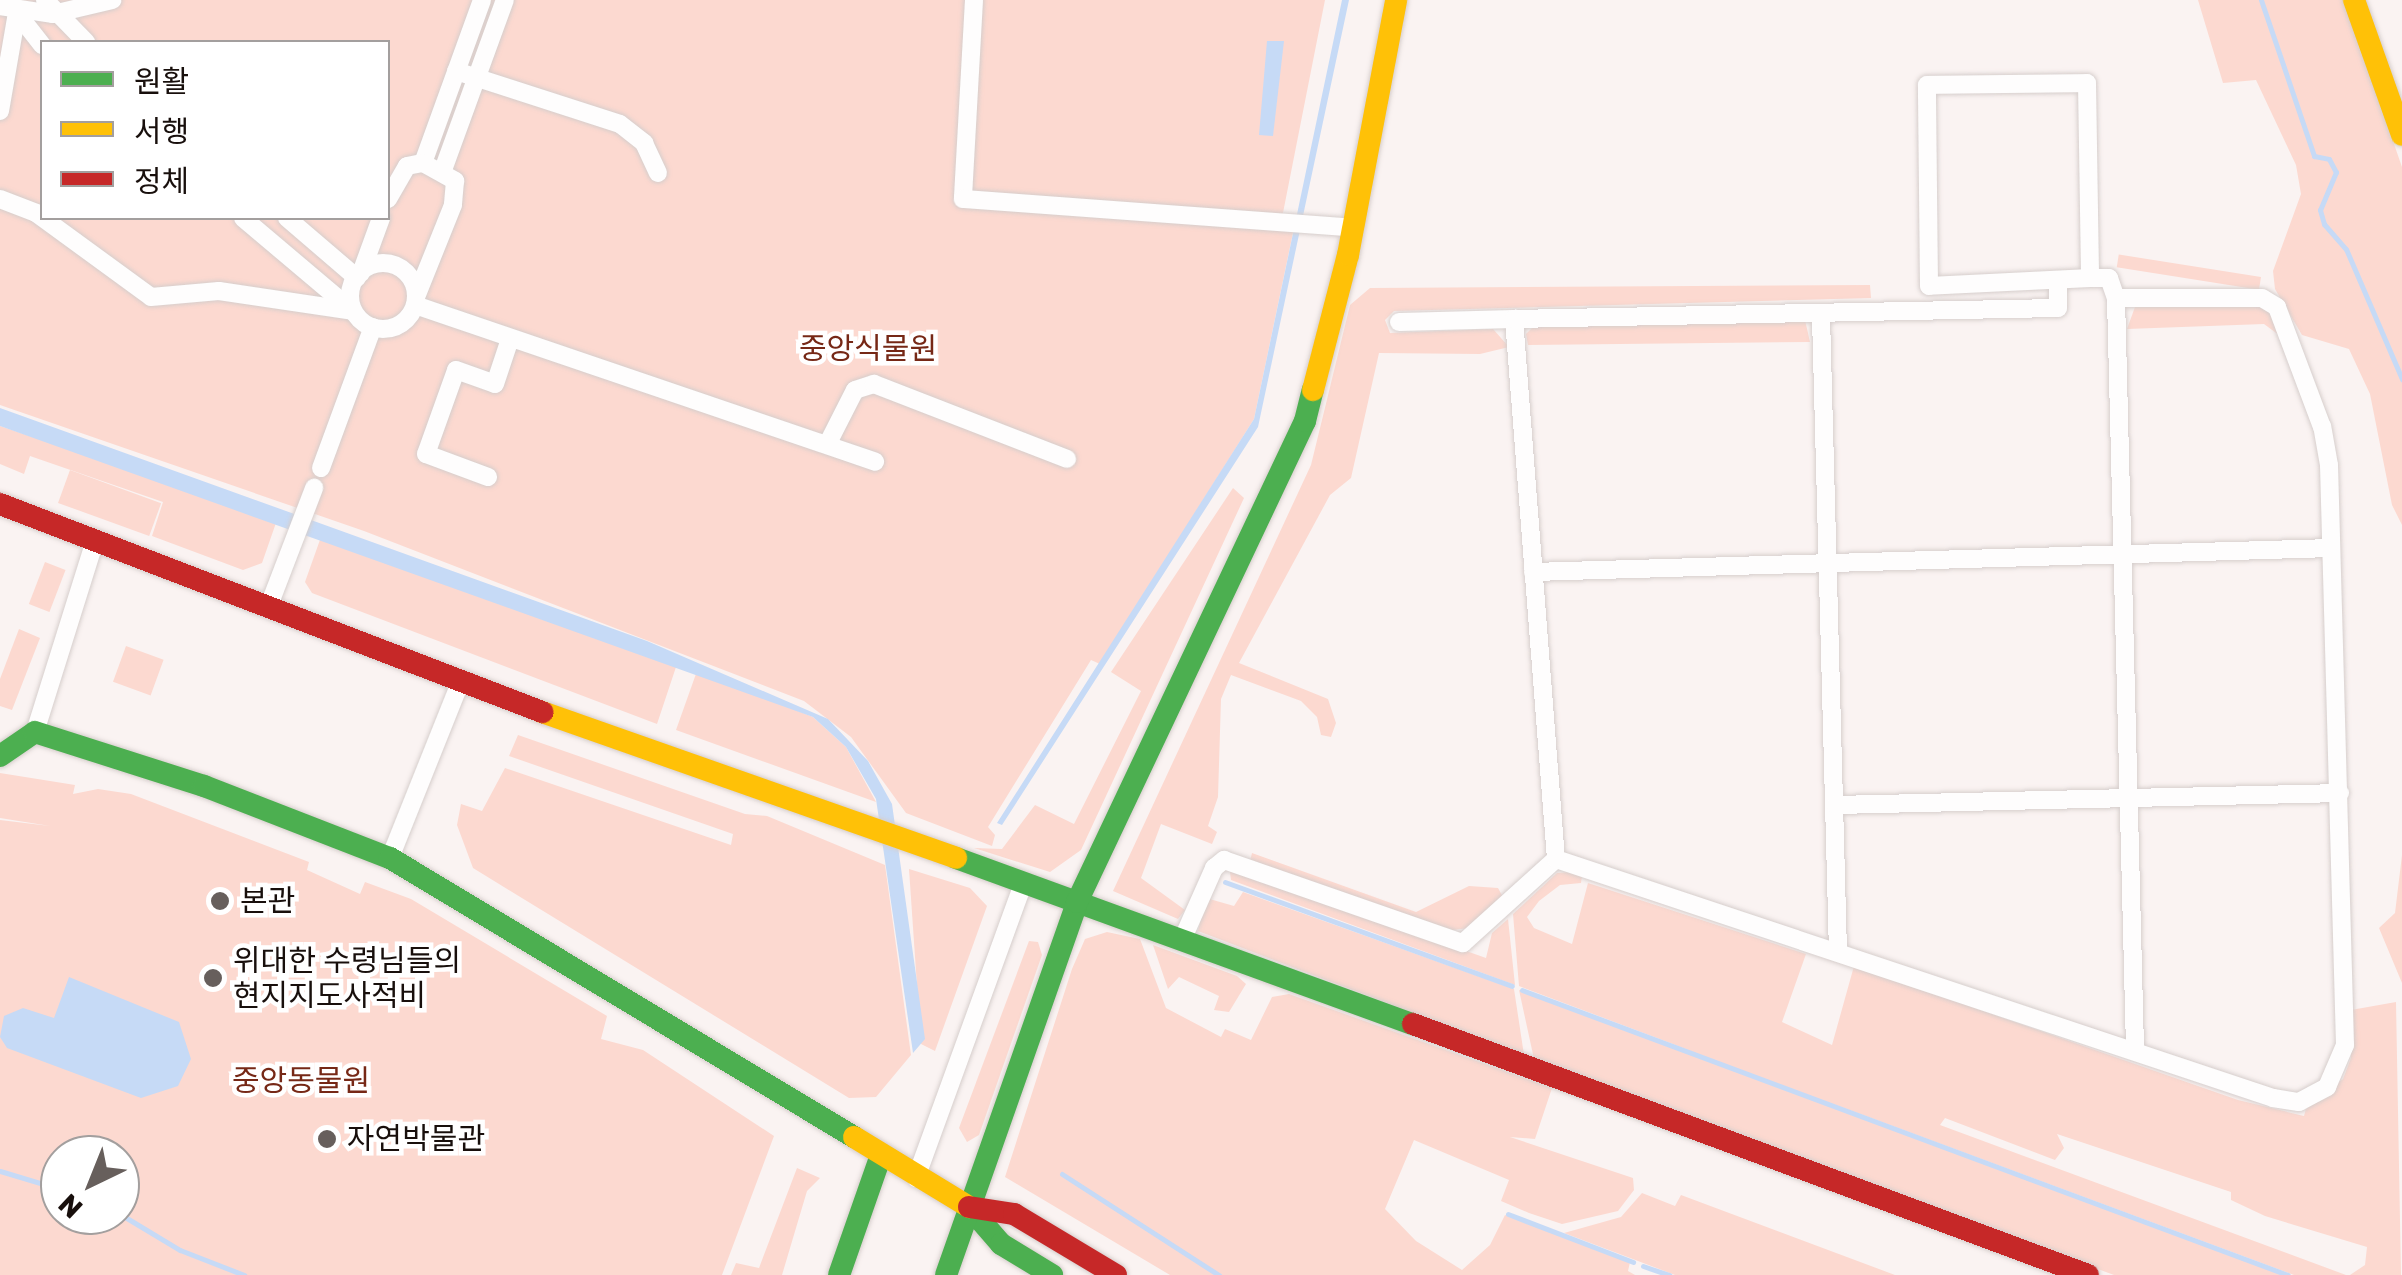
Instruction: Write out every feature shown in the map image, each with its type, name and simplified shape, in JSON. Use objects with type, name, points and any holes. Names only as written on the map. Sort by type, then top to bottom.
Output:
[{"type":"main road","points":[[946,1275],[1077,902],[1104,838],[1305,421],[1354,228],[1396,0]]},
{"type":"main road","points":[[2354,0],[2402,135]]},
{"type":"main road","points":[[2376,0],[2402,74]]},
{"type":"main road","points":[[0,504],[460,683],[1183,938],[2088,1275]]},
{"type":"main road","points":[[0,756],[35,732],[204,786],[390,858],[451,890],[880,1158],[969,1207],[1014,1214],[1116,1275]]},
{"type":"main road","points":[[839,1275],[880,1158]]},
{"type":"main road","points":[[969,1207],[1001,1244],[1052,1275]]},
{"type":"street","points":[[8,10],[112,0]]},
{"type":"street","points":[[423,163],[481,0]]},
{"type":"street","points":[[443,170],[505,0]]},
{"type":"street","points":[[974,0],[964,199],[1354,228]]},
{"type":"street","points":[[49,7],[84,40]]},
{"type":"street","points":[[8,10],[40,44]]},
{"type":"street","points":[[0,111],[8,10]]},
{"type":"street","points":[[456,71],[620,124],[644,144],[658,173]]},
{"type":"street","points":[[2090,278],[2087,83],[1927,84],[1929,286],[2108,278],[2116,298],[2135,1049]]},
{"type":"street","points":[[245,220],[373,328],[395,327],[416,301],[456,194],[455,182],[443,170],[423,163],[400,173],[390,195]]},
{"type":"street","points":[[0,200],[40,216]]},
{"type":"street","points":[[46,220],[150,297],[219,291],[353,312]]},
{"type":"street","points":[[289,220],[359,276]]},
{"type":"street","points":[[353,312],[359,276],[380,220]]},
{"type":"street","points":[[359,276],[377,264],[399,268],[416,301],[510,339],[875,462]]},
{"type":"street","points":[[1399,322],[2058,308],[2058,282]]},
{"type":"street","points":[[1556,859],[2274,1098],[2300,1102],[2327,1087],[2345,1045],[2331,548],[2322,428],[2277,307],[2262,298],[2116,298]]},
{"type":"street","points":[[1821,316],[1838,951]]},
{"type":"street","points":[[1514,320],[1556,859]]},
{"type":"street","points":[[321,468],[373,328]]},
{"type":"street","points":[[488,476],[426,454],[456,370],[495,384],[510,339]]},
{"type":"street","points":[[828,443],[855,390],[874,384],[1068,460]]},
{"type":"street","points":[[268,608],[314,488]]},
{"type":"street","points":[[35,732],[95,541]]},
{"type":"street","points":[[1533,572],[1828,560],[2331,548]]},
{"type":"street","points":[[390,858],[460,683]]},
{"type":"street","points":[[1836,805],[2340,793]]},
{"type":"street","points":[[1183,938],[1210,875],[1224,860],[1463,943],[1556,859]]},
{"type":"street","points":[[916,1178],[1023,884]]},
{"type":"green space","name":"중앙식물원","points":[[0,0],[1325,0],[1280,228],[1294,228],[1254,419],[1100,664],[1091,660],[988,827],[995,835],[992,846],[906,813],[851,737],[804,701],[364,531],[0,405]]},
{"type":"green space","points":[[2198,0],[2344,0],[2402,167],[2402,525],[2392,505],[2370,394],[2349,349],[2302,335],[2275,289],[2273,271],[2301,194],[2296,165],[2256,80],[2223,83]]},
{"type":"green space","points":[[2119,254],[2261,277],[2259,290],[2117,267]]},
{"type":"green space","points":[[1870,285],[1871,298],[1394,311],[1385,320],[1390,333],[1493,329],[1509,347],[1480,354],[1379,353],[1351,478],[1330,495],[1239,663],[1328,699],[1336,723],[1331,737],[1321,735],[1317,717],[1301,701],[1231,675],[1221,699],[1218,797],[1208,826],[1217,832],[1212,844],[1161,824],[1141,878],[1185,910],[1178,919],[1113,891],[1311,465],[1350,305],[1370,288]]},
{"type":"green space","points":[[2204,303],[2268,307],[2283,338],[2264,324],[2127,329],[2135,307]]},
{"type":"green space","points":[[1805,320],[1810,342],[1528,345],[1526,334],[1533,327]]},
{"type":"green space","points":[[0,426],[277,520],[262,563],[243,570],[152,536],[163,502],[30,456],[24,474],[0,464]]},
{"type":"green space","points":[[70,470],[161,503],[149,536],[58,503]]},
{"type":"green space","points":[[1233,488],[1244,498],[1081,850],[1050,872],[974,848],[1002,849],[1035,805],[1074,824],[1141,691],[1111,672]]},
{"type":"green space","points":[[321,537],[677,664],[657,724],[312,593],[305,582]]},
{"type":"green space","points":[[45,562],[66,570],[49,612],[29,604]]},
{"type":"green space","points":[[19,629],[40,638],[12,710],[0,706],[0,679]]},
{"type":"green space","points":[[126,646],[164,660],[151,695],[113,682]]},
{"type":"green space","points":[[697,671],[813,717],[846,747],[876,802],[676,730]]},
{"type":"green space","points":[[518,735],[745,814],[767,816],[885,865],[911,1055],[876,1097],[849,1098],[473,868],[457,825],[461,804],[482,811],[505,768],[731,845],[733,834],[509,756]]},
{"type":"green space","name":"중앙동물원","points":[[0,773],[75,785],[73,794],[98,789],[131,794],[309,862],[307,870],[360,894],[365,882],[411,899],[607,1016],[601,1039],[643,1050],[774,1136],[722,1275],[0,1275],[0,820],[50,826],[0,818]]},
{"type":"green space","points":[[1252,853],[1416,912],[1469,886],[1498,888],[1504,899],[1477,927],[1445,931],[1250,861]]},
{"type":"green space","points":[[2402,855],[2402,983],[2379,928],[2395,913]]},
{"type":"green space","points":[[909,869],[970,888],[987,906],[935,1051],[921,1044]]},
{"type":"green space","points":[[1241,871],[1486,958],[1492,933],[1508,919],[1515,985],[1231,880],[1230,872]]},
{"type":"green space","points":[[1557,873],[1582,876],[1581,883],[1560,885],[1539,901],[1527,917],[1534,928],[1572,944],[1588,883],[1806,954],[1782,1022],[1832,1045],[1854,966],[2238,1100],[2304,1116],[2307,1105],[2343,1079],[2351,1058],[2351,1010],[2396,1002],[2401,1275],[2350,1275],[2365,1265],[2367,1247],[2265,1216],[2231,1200],[2231,1192],[2057,1134],[2064,1148],[2055,1160],[1945,1118],[1940,1125],[2346,1275],[2294,1275],[1820,1099],[2282,1275],[2114,1275],[1534,1059],[1519,990],[1694,1052],[1519,986],[1513,914]]},
{"type":"green space","points":[[1243,892],[1514,989],[1524,1055],[1198,931],[1206,898],[1234,906]]},
{"type":"green space","points":[[1107,932],[1140,939],[1166,1008],[1221,1037],[1225,1029],[1251,1040],[1272,997],[1289,994],[1552,1088],[1535,1139],[1510,1137],[1633,1178],[1634,1190],[1618,1211],[1562,1224],[1529,1213],[1501,1201],[1509,1180],[1414,1140],[1385,1209],[1416,1241],[1462,1270],[1490,1245],[1505,1215],[1630,1262],[1628,1271],[1635,1275],[1221,1275],[1058,1173],[1216,1275],[1170,1275],[1005,1177],[1072,969],[1085,939]]},
{"type":"green space","points":[[1029,941],[1038,942],[1042,955],[979,1135],[967,1142],[959,1128]]},
{"type":"green space","points":[[1153,945],[1237,976],[1246,984],[1229,1012],[1214,1010],[1219,996],[1179,977],[1168,989]]},
{"type":"green space","points":[[797,1168],[820,1178],[807,1191],[782,1275],[731,1275],[736,1263],[759,1268]]},
{"type":"green space","points":[[1642,1193],[1675,1206],[1681,1195],[1895,1275],[1675,1275],[1564,1233],[1621,1217]]},
{"type":"water","points":[[1342,0],[1349,0],[1258,427],[1002,825],[997,823],[1254,419]]},
{"type":"water","points":[[1267,41],[1284,41],[1273,136],[1259,135]]},
{"type":"water","points":[[0,408],[647,641],[828,719],[868,761],[892,804],[925,1039],[913,1053],[876,799],[846,747],[813,717],[0,426]]},
{"type":"water","points":[[69,977],[179,1022],[191,1059],[178,1086],[141,1098],[7,1048],[0,1037],[4,1016],[23,1008],[54,1018]]},
{"type":"waterway","points":[[2261,0],[2314,156],[2329,159],[2336,172],[2320,210],[2324,224],[2346,249],[2402,379]]},
{"type":"waterway","points":[[1225,882],[1512,986]]},
{"type":"waterway","points":[[1522,990],[2288,1275]]},
{"type":"waterway","points":[[0,1171],[40,1183]]},
{"type":"waterway","points":[[1062,1174],[1219,1275]]},
{"type":"waterway","points":[[1508,1214],[1633,1262]]},
{"type":"waterway","points":[[140,1226],[180,1250],[244,1275]]},
{"type":"waterway","points":[[1643,1266],[1669,1275]]},
{"type":"traffic: fast","points":[[946,1275],[1077,902],[1305,421],[1313,390]]},
{"type":"traffic: fast","points":[[0,756],[35,732],[204,786],[390,858],[854,1137]]},
{"type":"traffic: fast","points":[[956,858],[1413,1024]]},
{"type":"traffic: fast","points":[[839,1275],[880,1158]]},
{"type":"traffic: fast","points":[[969,1207],[1001,1244],[1052,1275]]},
{"type":"traffic: slow","points":[[1313,390],[1348,255],[1396,0]]},
{"type":"traffic: slow","points":[[2354,0],[2402,135]]},
{"type":"traffic: slow","points":[[542,712],[956,858]]},
{"type":"traffic: slow","points":[[854,1137],[969,1207]]},
{"type":"traffic: jam","points":[[0,504],[542,712]]},
{"type":"traffic: jam","points":[[1413,1024],[2088,1275]]},
{"type":"traffic: jam","points":[[969,1207],[1014,1214],[1116,1275]]},
{"type":"place","name":"본관","points":[[220,901]]},
{"type":"place","name":"위대한 수령님들의 현지지도사적비","points":[[213,978]]},
{"type":"place","name":"자연박물관","points":[[327,1139]]}]
